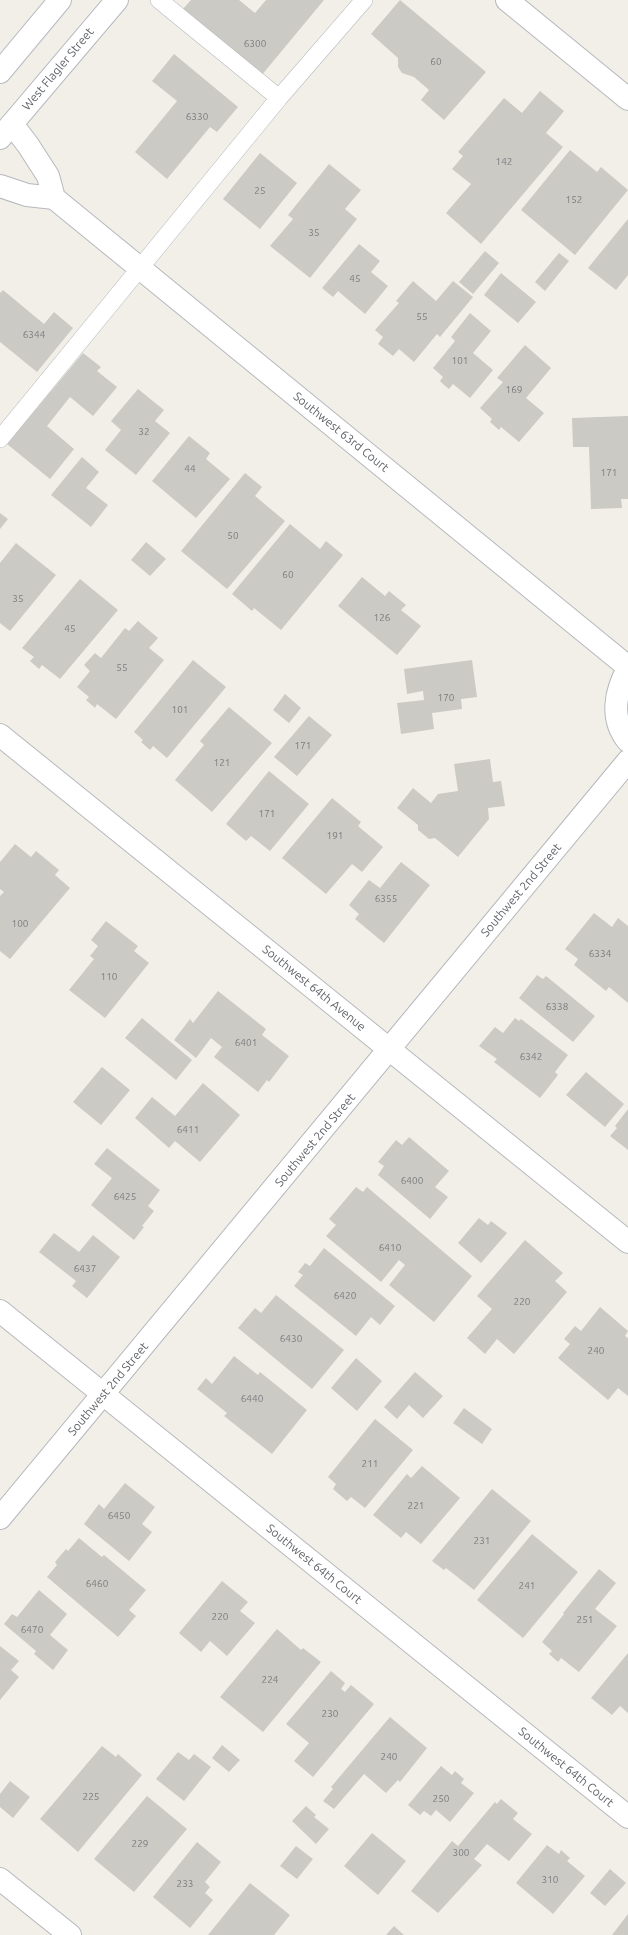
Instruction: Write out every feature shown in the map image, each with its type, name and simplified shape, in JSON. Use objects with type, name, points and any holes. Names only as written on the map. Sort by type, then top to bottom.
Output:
[{"type":"street","points":[[0,72],[60,0]]},
{"type":"street","name":"West Flagler Street","points":[[6,131],[116,0]]},
{"type":"street","points":[[507,0],[628,99]]},
{"type":"street","points":[[0,186],[27,195],[54,198],[48,176],[28,145],[6,131]]},
{"type":"street","name":"Southwest 63rd Court","points":[[54,198],[628,668]]},
{"type":"street","points":[[628,668],[620,684],[616,701],[617,720],[628,741]]},
{"type":"street","name":"Southwest 64th Avenue","points":[[0,735],[628,1242]]},
{"type":"street","name":"Southwest 2nd Street","points":[[0,1518],[628,761]]},
{"type":"street","name":"Southwest 64th Court","points":[[0,1311],[628,1817]]},
{"type":"street","points":[[0,1879],[70,1935]]},
{"type":"lane","points":[[159,0],[279,98]]},
{"type":"lane","points":[[0,439],[279,98],[364,0]]},
{"type":"building","points":[[191,0],[239,0],[255,13],[266,0],[324,0],[261,76],[182,10]]},
{"type":"building","points":[[400,0],[486,72],[444,120],[421,100],[429,90],[414,77],[402,73],[398,67],[398,58],[371,34]]},
{"type":"building","points":[[174,54],[238,107],[217,132],[210,127],[167,179],[135,152],[177,101],[152,81]]},
{"type":"building","points":[[540,91],[564,111],[546,133],[563,147],[481,244],[446,213],[471,184],[452,169],[463,156],[458,152],[504,98],[522,113]]},
{"type":"building","points":[[570,150],[597,172],[601,167],[628,190],[575,255],[521,210]]},
{"type":"building","points":[[260,153],[297,183],[260,229],[223,199]]},
{"type":"building","points":[[329,164],[361,190],[345,209],[357,219],[310,278],[270,246],[293,219],[288,215]]},
{"type":"building","points":[[628,219],[628,275],[616,290],[588,268]]},
{"type":"building","points":[[359,244],[380,261],[371,272],[388,286],[365,314],[338,291],[333,297],[322,288]]},
{"type":"building","points":[[485,251],[499,263],[473,294],[459,282]]},
{"type":"building","points":[[559,253],[569,261],[545,291],[535,282]]},
{"type":"building","points":[[501,273],[536,302],[518,323],[484,295]]},
{"type":"building","points":[[413,281],[436,301],[453,281],[473,297],[440,337],[437,334],[414,362],[399,349],[393,356],[378,344],[383,337],[375,330],[399,303],[396,301]]},
{"type":"building","points":[[3,290],[44,324],[54,312],[73,328],[37,372],[0,342],[0,293]]},
{"type":"building","points":[[470,313],[491,331],[473,353],[493,370],[470,398],[453,384],[449,389],[444,385],[440,381],[443,377],[433,368],[455,341],[451,337]]},
{"type":"building","points":[[525,345],[551,368],[526,398],[544,413],[519,442],[501,427],[499,430],[490,422],[492,419],[480,408],[503,382],[497,378]]},
{"type":"building","points":[[83,353],[101,367],[97,371],[117,387],[93,416],[70,397],[47,426],[74,449],[50,479],[7,444]]},
{"type":"building","points":[[138,389],[164,410],[155,421],[170,433],[136,475],[105,450],[121,430],[111,421]]},
{"type":"building","points":[[628,416],[628,499],[621,499],[622,508],[591,509],[589,447],[573,447],[572,418]]},
{"type":"building","points":[[189,436],[210,453],[206,459],[230,479],[196,518],[152,481]]},
{"type":"building","points":[[82,457],[99,472],[86,488],[108,505],[91,527],[51,495]]},
{"type":"building","points":[[245,473],[262,487],[255,496],[285,521],[227,589],[181,551]]},
{"type":"building","points":[[0,513],[8,519],[0,529]]},
{"type":"building","points":[[290,524],[320,549],[326,541],[343,555],[281,630],[254,608],[252,611],[232,594]]},
{"type":"building","points":[[146,542],[166,559],[150,576],[131,560]]},
{"type":"building","points":[[16,543],[56,575],[10,631],[0,623],[0,563]]},
{"type":"building","points":[[362,577],[385,596],[389,591],[406,605],[401,610],[421,626],[397,655],[338,606]]},
{"type":"building","points":[[80,579],[118,610],[60,679],[42,665],[39,669],[30,661],[34,657],[22,648]]},
{"type":"building","points":[[138,621],[158,638],[149,648],[164,660],[116,719],[97,704],[95,708],[86,700],[89,697],[77,687],[90,671],[84,665],[95,653],[101,658],[125,628],[129,631]]},
{"type":"building","points":[[193,660],[226,687],[167,758],[153,746],[150,750],[141,742],[143,740],[134,732]]},
{"type":"building","points":[[472,660],[477,697],[461,699],[462,709],[432,713],[434,729],[401,734],[397,703],[424,700],[423,691],[407,694],[404,669]]},
{"type":"building","points":[[285,694],[301,708],[289,723],[273,710]]},
{"type":"building","points":[[229,707],[272,743],[212,812],[175,780],[204,745],[200,741]]},
{"type":"building","points":[[309,716],[332,735],[297,776],[274,757]]},
{"type":"building","points":[[490,759],[493,782],[501,781],[505,806],[488,808],[489,819],[458,857],[435,838],[429,839],[418,830],[418,825],[397,808],[413,788],[431,803],[438,794],[458,791],[454,764]]},
{"type":"building","points":[[269,771],[309,804],[270,851],[251,836],[246,841],[226,824]]},
{"type":"building","points":[[332,798],[361,822],[358,826],[383,847],[362,872],[352,864],[326,894],[282,858]]},
{"type":"building","points":[[15,844],[31,857],[36,851],[59,870],[55,875],[70,888],[10,959],[0,951],[0,896],[4,892],[0,889],[0,862]]},
{"type":"building","points":[[401,862],[430,885],[384,943],[355,919],[359,914],[349,905],[369,880],[380,888]]},
{"type":"building","points":[[594,913],[612,927],[618,918],[628,926],[628,1003],[609,987],[606,991],[574,965],[578,959],[565,949]]},
{"type":"building","points":[[106,921],[138,946],[134,951],[149,963],[105,1018],[69,990],[94,959],[90,956],[98,946],[91,940]]},
{"type":"building","points":[[537,975],[543,979],[546,976],[595,1016],[573,1042],[519,998]]},
{"type":"building","points":[[218,991],[266,1029],[262,1035],[289,1056],[269,1082],[267,1080],[258,1092],[214,1057],[222,1047],[211,1038],[196,1058],[174,1040],[190,1019],[193,1023]]},
{"type":"building","points":[[142,1018],[192,1060],[176,1080],[125,1038]]},
{"type":"building","points":[[515,1018],[519,1021],[521,1019],[568,1055],[555,1072],[558,1075],[540,1098],[494,1062],[497,1059],[479,1046],[495,1027],[503,1033]]},
{"type":"building","points":[[102,1067],[130,1090],[101,1125],[73,1102]]},
{"type":"building","points":[[586,1072],[624,1104],[605,1127],[566,1095]]},
{"type":"building","points":[[203,1083],[240,1115],[200,1162],[175,1141],[169,1148],[135,1118],[152,1097],[175,1116]]},
{"type":"building","points":[[628,1109],[628,1150],[610,1136],[617,1128],[615,1126]]},
{"type":"building","points":[[409,1137],[449,1171],[435,1187],[448,1197],[430,1219],[378,1175],[384,1166],[378,1162],[396,1140],[402,1145]]},
{"type":"building","points":[[107,1148],[160,1190],[148,1206],[154,1211],[142,1226],[144,1227],[134,1240],[91,1205],[112,1178],[94,1164]]},
{"type":"building","points":[[356,1187],[363,1192],[367,1187],[472,1276],[434,1322],[389,1285],[405,1265],[399,1260],[381,1282],[326,1236],[336,1225],[329,1219]]},
{"type":"building","points":[[479,1218],[488,1225],[491,1221],[507,1233],[481,1263],[458,1243]]},
{"type":"building","points":[[54,1233],[79,1252],[93,1235],[120,1257],[87,1298],[72,1286],[76,1281],[39,1252]]},
{"type":"building","points":[[525,1240],[563,1273],[555,1281],[567,1292],[514,1354],[497,1339],[485,1354],[467,1338],[492,1309],[477,1296]]},
{"type":"building","points":[[324,1248],[395,1306],[380,1325],[371,1317],[356,1336],[294,1286],[303,1275],[298,1272],[305,1263],[310,1266]]},
{"type":"building","points":[[276,1295],[344,1350],[312,1389],[238,1328],[255,1308],[261,1313]]},
{"type":"building","points":[[600,1307],[628,1331],[625,1336],[628,1338],[628,1396],[618,1388],[608,1400],[558,1358],[570,1344],[564,1339],[575,1326],[581,1331]]},
{"type":"building","points":[[234,1356],[258,1375],[260,1372],[307,1410],[272,1454],[224,1416],[227,1413],[197,1389],[206,1378],[212,1384]]},
{"type":"building","points":[[356,1358],[382,1381],[357,1411],[331,1388]]},
{"type":"building","points":[[415,1372],[443,1396],[423,1418],[409,1405],[397,1419],[384,1407]]},
{"type":"building","points":[[464,1408],[492,1429],[482,1444],[453,1423]]},
{"type":"building","points":[[375,1419],[413,1450],[365,1508],[351,1497],[347,1501],[333,1489],[336,1484],[328,1477]]},
{"type":"building","points":[[422,1466],[460,1498],[421,1544],[406,1532],[401,1538],[373,1515],[407,1474],[411,1478]]},
{"type":"building","points":[[125,1483],[155,1507],[142,1524],[152,1532],[129,1561],[84,1524],[99,1504],[104,1509]]},
{"type":"building","points":[[492,1489],[531,1521],[474,1590],[446,1568],[444,1570],[432,1561]]},
{"type":"building","points":[[532,1534],[578,1572],[523,1638],[477,1600]]},
{"type":"building","points":[[79,1538],[102,1557],[104,1555],[146,1590],[129,1610],[136,1616],[118,1637],[47,1577],[57,1565],[55,1562],[66,1549],[68,1551]]},
{"type":"building","points":[[599,1569],[616,1583],[595,1609],[617,1626],[579,1672],[561,1658],[558,1662],[549,1654],[552,1651],[542,1642],[564,1614],[563,1613]]},
{"type":"building","points":[[222,1581],[248,1602],[240,1611],[255,1623],[227,1656],[210,1641],[201,1652],[179,1633]]},
{"type":"building","points":[[39,1590],[67,1614],[50,1635],[68,1650],[53,1670],[34,1654],[36,1651],[4,1624],[12,1614],[17,1617]]},
{"type":"building","points":[[277,1629],[301,1650],[303,1648],[321,1662],[263,1732],[220,1697]]},
{"type":"building","points":[[0,1646],[19,1661],[11,1670],[19,1677],[0,1700]]},
{"type":"building","points":[[628,1653],[628,1713],[620,1706],[612,1715],[591,1698]]},
{"type":"building","points":[[331,1671],[345,1683],[341,1689],[345,1692],[351,1685],[374,1704],[313,1777],[294,1761],[309,1743],[286,1724]]},
{"type":"building","points":[[390,1717],[427,1748],[400,1782],[398,1780],[386,1793],[364,1774],[334,1809],[323,1801],[333,1789],[331,1787]]},
{"type":"building","points":[[222,1745],[240,1760],[229,1772],[212,1758]]},
{"type":"building","points":[[102,1746],[116,1757],[118,1754],[142,1775],[78,1852],[40,1819]]},
{"type":"building","points":[[178,1752],[189,1760],[194,1754],[211,1767],[184,1801],[156,1779]]},
{"type":"building","points":[[441,1766],[452,1775],[455,1771],[464,1779],[461,1783],[474,1793],[450,1822],[436,1810],[431,1816],[424,1811],[420,1815],[408,1805]]},
{"type":"building","points":[[10,1781],[30,1797],[13,1818],[0,1807],[0,1794]]},
{"type":"building","points":[[147,1796],[187,1829],[134,1892],[94,1859]]},
{"type":"building","points":[[501,1799],[518,1813],[513,1819],[532,1834],[509,1861],[487,1844],[474,1859],[482,1865],[438,1913],[411,1891],[452,1841],[458,1846],[495,1802],[497,1804]]},
{"type":"building","points":[[306,1806],[316,1815],[314,1817],[329,1829],[316,1844],[292,1821]]},
{"type":"building","points":[[372,1833],[406,1861],[378,1895],[344,1866]]},
{"type":"building","points":[[197,1842],[221,1862],[205,1882],[210,1887],[205,1893],[213,1900],[190,1928],[153,1897]]},
{"type":"building","points":[[547,1845],[559,1854],[561,1850],[570,1858],[567,1861],[585,1876],[553,1914],[516,1883]]},
{"type":"building","points":[[296,1846],[313,1859],[297,1879],[280,1866]]},
{"type":"building","points":[[610,1869],[626,1883],[605,1906],[590,1893]]},
{"type":"building","points":[[250,1883],[290,1915],[274,1935],[208,1935]]},
{"type":"building","points":[[628,1914],[628,1935],[612,1935]]},
{"type":"building","points":[[394,1926],[404,1935],[386,1935]]}]
